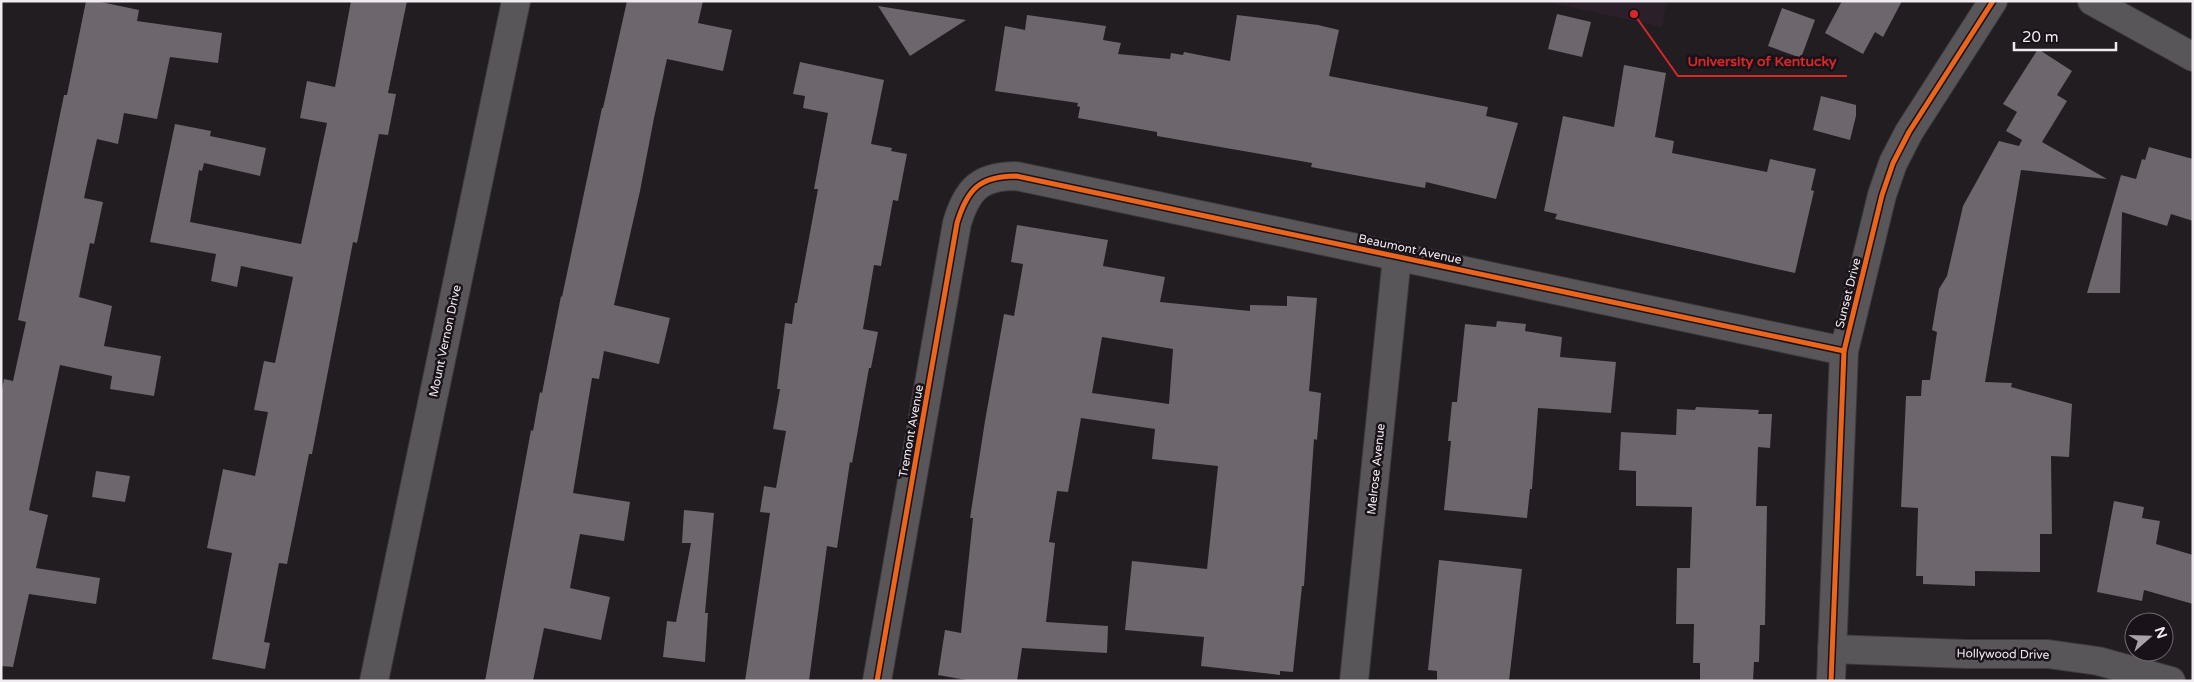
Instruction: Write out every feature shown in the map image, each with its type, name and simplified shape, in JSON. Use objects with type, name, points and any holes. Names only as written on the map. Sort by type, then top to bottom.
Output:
[{"type":"street","name":"Mount Vernon Drive","points":[[374,681],[516,1]]},
{"type":"street","name":"Sunset Drive","points":[[1831,681],[1844,351],[1882,195],[1893,163],[1909,132],[1993,1]]},
{"type":"street","points":[[2092,1],[2193,57]]},
{"type":"street","name":"Beaumont Avenue","points":[[974,188],[983,182],[1006,176],[1016,176],[1844,351]]},
{"type":"street","name":"Tremont Avenue","points":[[877,681],[957,223],[964,202],[974,188]]},
{"type":"street","name":"Melrose Avenue","points":[[1354,681],[1397,257]]},
{"type":"street","name":"Hollywood Drive","points":[[1832,649],[1966,654],[2048,654],[2098,661],[2171,681]]},
{"type":"shaded area","points":[[1543,1],[1667,1],[1662,27]]},
{"type":"building","points":[[86,1],[96,1],[139,10],[137,21],[222,33],[218,63],[170,57],[157,119],[124,113],[118,144],[97,139],[84,198],[103,202],[94,244],[90,243],[79,297],[112,306],[104,346],[161,356],[154,396],[110,389],[112,376],[60,365],[29,510],[48,515],[36,568],[100,578],[96,604],[29,594],[13,667],[1,666],[1,394],[4,379],[13,381],[26,322],[18,320],[64,95],[67,95]]},
{"type":"building","points":[[351,1],[407,1],[388,93],[396,94],[388,135],[379,134],[357,243],[353,242],[312,454],[309,454],[287,564],[279,563],[264,642],[270,643],[265,669],[212,659],[232,553],[207,548],[223,469],[255,476],[268,412],[254,410],[264,361],[275,363],[293,277],[241,266],[237,287],[211,281],[216,254],[150,242],[175,124],[211,131],[210,136],[266,148],[260,176],[204,163],[202,171],[199,170],[190,222],[301,244],[327,123],[300,118],[307,81],[335,87]]},
{"type":"building","points":[[627,1],[703,1],[698,23],[732,30],[723,71],[667,59],[654,118],[640,191],[614,305],[670,318],[659,364],[604,351],[599,379],[592,378],[573,493],[630,502],[624,541],[580,534],[570,588],[610,597],[601,640],[544,628],[533,681],[485,681],[531,430],[533,431],[540,392],[542,393],[561,296]]},
{"type":"building","points":[[1842,1],[1902,1],[1883,37],[1875,32],[1863,54],[1825,33]]},
{"type":"building","points":[[878,6],[966,20],[910,56]]},
{"type":"building","points":[[1782,8],[1815,20],[1801,58],[1768,46]]},
{"type":"building","points":[[1557,14],[1591,22],[1582,57],[1548,49]]},
{"type":"building","points":[[1027,15],[1106,26],[1103,40],[1121,43],[1118,54],[1170,59],[1171,53],[1183,55],[1184,52],[1230,61],[1237,15],[1318,25],[1339,30],[1329,76],[1488,107],[1486,116],[1518,123],[1496,199],[1426,182],[1425,188],[1311,167],[1312,163],[1157,136],[1157,132],[1078,118],[1080,107],[1077,106],[1078,103],[995,91],[1005,26],[1025,30]]},
{"type":"building","points":[[2038,49],[2072,71],[2057,95],[2067,101],[2042,142],[2107,179],[2021,170],[1985,382],[2012,383],[2011,387],[2072,404],[2069,457],[2051,456],[2052,534],[2040,534],[2040,572],[1975,571],[1975,586],[1923,584],[1923,576],[1916,576],[1918,508],[1901,507],[1906,396],[1921,396],[1922,380],[1930,380],[1937,332],[1932,330],[1939,289],[1947,276],[1963,206],[1999,141],[2019,146],[2022,140],[2006,131],[2017,112],[2003,104]]},
{"type":"building","points":[[800,62],[884,80],[871,144],[892,148],[891,151],[907,154],[898,201],[893,200],[881,266],[874,265],[863,329],[878,332],[871,368],[869,368],[852,463],[850,462],[837,548],[827,546],[809,681],[745,681],[770,513],[760,512],[764,486],[776,488],[786,431],[773,429],[780,389],[777,389],[785,323],[792,324],[795,303],[797,303],[818,189],[814,189],[828,113],[803,108],[805,96],[793,94]]},
{"type":"building","points":[[1624,65],[1666,73],[1655,137],[1674,141],[1672,153],[1767,172],[1770,159],[1816,169],[1811,190],[1814,191],[1795,273],[1555,219],[1557,214],[1544,211],[1563,116],[1614,127]]},
{"type":"building","points":[[1821,96],[1856,105],[1856,116],[1850,140],[1813,130]]},
{"type":"building","points":[[2149,147],[2193,159],[2193,221],[2171,214],[2167,226],[2122,212],[2120,293],[2087,293],[2121,175],[2136,179],[2142,159],[2145,160]]},
{"type":"building","points":[[1017,225],[1108,240],[1103,266],[1165,277],[1160,302],[1250,311],[1250,305],[1287,306],[1287,296],[1317,298],[1309,391],[1321,393],[1317,440],[1314,439],[1304,586],[1302,586],[1293,672],[1280,671],[1280,675],[1201,666],[1204,637],[1125,630],[1132,561],[1207,569],[1218,466],[1152,459],[1155,429],[1081,418],[1068,492],[1057,491],[1049,542],[1055,543],[1046,622],[1108,626],[1107,653],[1022,648],[1017,681],[972,681],[938,675],[945,630],[961,633],[973,518],[970,518],[985,421],[1004,314],[1014,316],[1023,264],[1011,262]],"holes":[[[1102,337],[1173,349],[1169,404],[1092,393]]]},
{"type":"building","points":[[1497,321],[1526,324],[1525,331],[1562,337],[1560,357],[1616,362],[1611,413],[1538,408],[1532,489],[1530,489],[1527,518],[1444,510],[1451,441],[1448,441],[1452,402],[1457,402],[1465,324],[1496,327]]},
{"type":"building","points":[[1696,407],[1759,410],[1758,414],[1772,414],[1770,448],[1758,447],[1756,506],[1767,506],[1765,625],[1760,625],[1759,662],[1754,662],[1753,681],[1700,681],[1700,663],[1693,663],[1694,624],[1676,624],[1677,568],[1690,568],[1692,507],[1636,506],[1636,471],[1619,470],[1621,432],[1676,435],[1677,409],[1695,410]]},
{"type":"building","points":[[96,471],[130,476],[125,502],[92,497]]},
{"type":"building","points":[[2114,501],[2144,507],[2142,518],[2160,521],[2156,544],[2193,555],[2193,604],[2144,590],[2142,601],[2097,592]]},
{"type":"building","points":[[684,510],[714,513],[705,613],[708,613],[705,662],[663,657],[667,621],[676,622],[691,543],[682,543]]},
{"type":"building","points":[[1439,560],[1522,569],[1509,681],[1437,681],[1437,671],[1428,670]]},
{"type":"cycle path","points":[[1831,681],[1844,351],[1882,195],[1893,163],[1909,132],[1993,1]]},
{"type":"cycle path","points":[[877,681],[957,223],[970,194],[984,182],[1016,176],[1844,351]]},
{"type":"place","name":"University of Kentucky","points":[[1634,14]]}]
